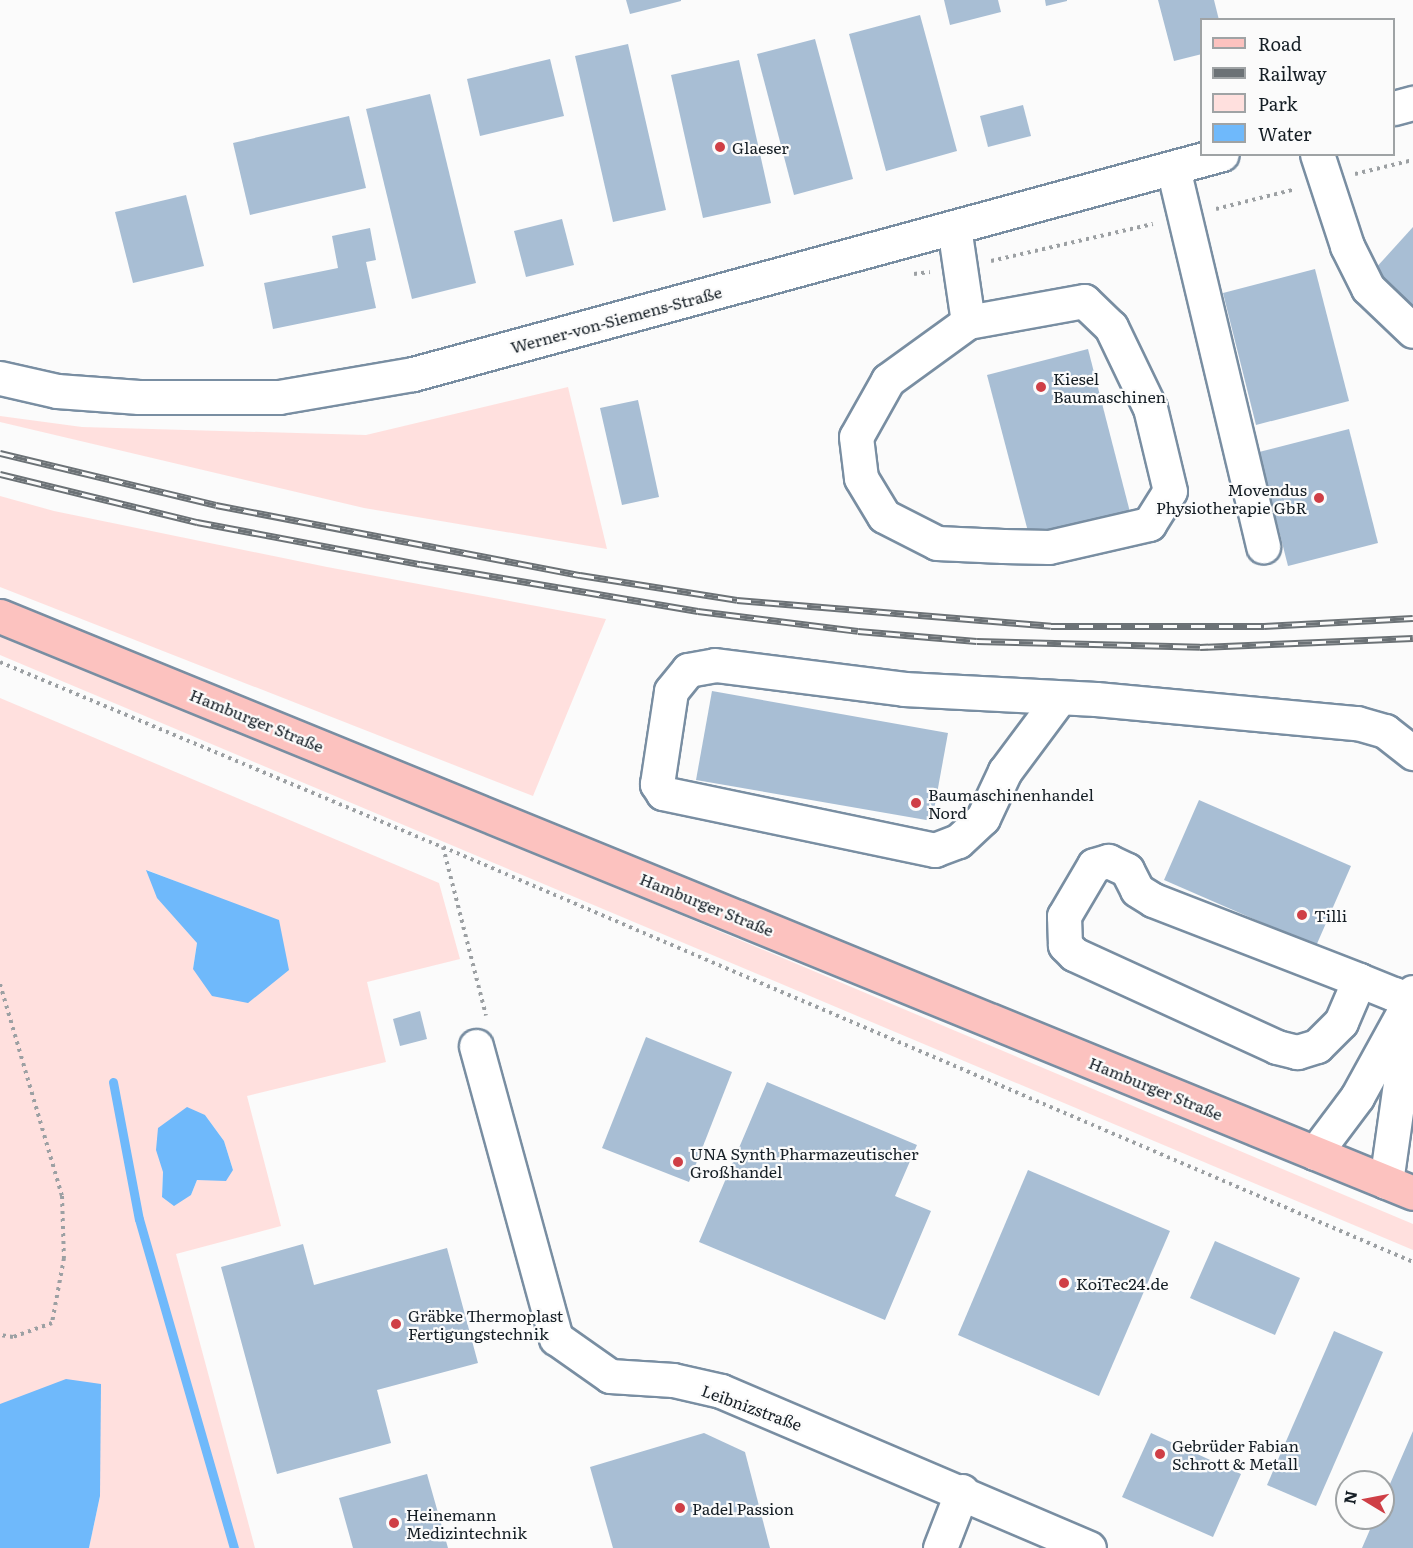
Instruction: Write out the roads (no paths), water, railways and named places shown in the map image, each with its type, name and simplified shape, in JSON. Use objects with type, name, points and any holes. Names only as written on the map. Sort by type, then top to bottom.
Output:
[{"type":"main road","name":"Hamburger Straße","points":[[0,615],[1400,1187]]},
{"type":"street","points":[[1395,108],[1413,103]]},
{"type":"street","name":"Werner-von-Siemens-Straße","points":[[0,378],[57,391],[139,398],[279,397],[413,374],[1215,156]]},
{"type":"street","points":[[1318,156],[1347,246],[1368,288],[1413,332]]},
{"type":"street","points":[[1173,168],[1263,546]]},
{"type":"street","points":[[954,227],[968,322]]},
{"type":"street","points":[[1084,301],[1112,327],[1150,408],[1170,491],[1149,524],[1049,547],[1003,546],[937,543],[884,516],[861,478],[856,437],[888,381],[968,322],[1084,301]]},
{"type":"street","points":[[1058,700],[1005,771],[983,818],[958,841],[935,850],[663,793],[657,784],[671,691],[681,675],[697,666],[714,665],[903,689],[1058,700],[1095,699],[1357,723],[1385,731],[1413,753]]},
{"type":"street","points":[[1359,980],[1341,1022],[1317,1046],[1297,1052],[1267,1042],[1074,954],[1065,945],[1064,916],[1094,865],[1108,861],[1127,870],[1137,890],[1154,900],[1359,980],[1412,996]]},
{"type":"street","points":[[1315,1152],[1357,1096],[1412,996]]},
{"type":"street","points":[[1400,1187],[1412,996]]},
{"type":"street","name":"Leibnizstraße","points":[[476,1046],[556,1338],[610,1376],[673,1380],[720,1391],[962,1491],[1089,1548]]},
{"type":"street","points":[[940,1548],[962,1491]]},
{"type":"water","points":[[146,870],[279,920],[289,970],[248,1003],[212,996],[193,969],[197,943],[157,898]]},
{"type":"water","points":[[187,1107],[205,1115],[224,1141],[233,1170],[226,1181],[197,1180],[191,1195],[174,1206],[162,1197],[163,1172],[156,1150],[158,1128]]},
{"type":"water","points":[[66,1379],[101,1384],[100,1496],[89,1548],[0,1548],[0,1404]]},
{"type":"waterway","points":[[113,1082],[139,1219],[234,1548]]},
{"type":"railway","points":[[0,453],[216,505],[580,575],[737,600],[1051,626],[1264,626],[1413,618]]},
{"type":"railway","points":[[0,474],[197,522],[420,564],[698,611],[858,631],[977,641],[1200,647],[1413,638]]},
{"type":"place","name":"Glaeser","points":[[720,147]]},
{"type":"place","name":"Kiesel Baumaschinen","points":[[1041,387]]},
{"type":"place","name":"Movendus Physiotherapie GbR","points":[[1319,498]]},
{"type":"place","name":"Baumaschinenhandel Nord","points":[[916,803]]},
{"type":"place","name":"Tilli","points":[[1302,915]]},
{"type":"place","name":"UNA Synth Pharmazeutischer Großhandel","points":[[678,1162]]},
{"type":"place","name":"KoiTec24.de","points":[[1064,1283]]},
{"type":"place","name":"Gräbke Thermoplast Fertigungstechnik","points":[[396,1324]]},
{"type":"place","name":"Gebrüder Fabian Schrott & Metall","points":[[1160,1454]]},
{"type":"place","name":"Padel Passion","points":[[680,1508]]},
{"type":"place","name":"Heinemann Medizintechnik","points":[[394,1523]]}]
